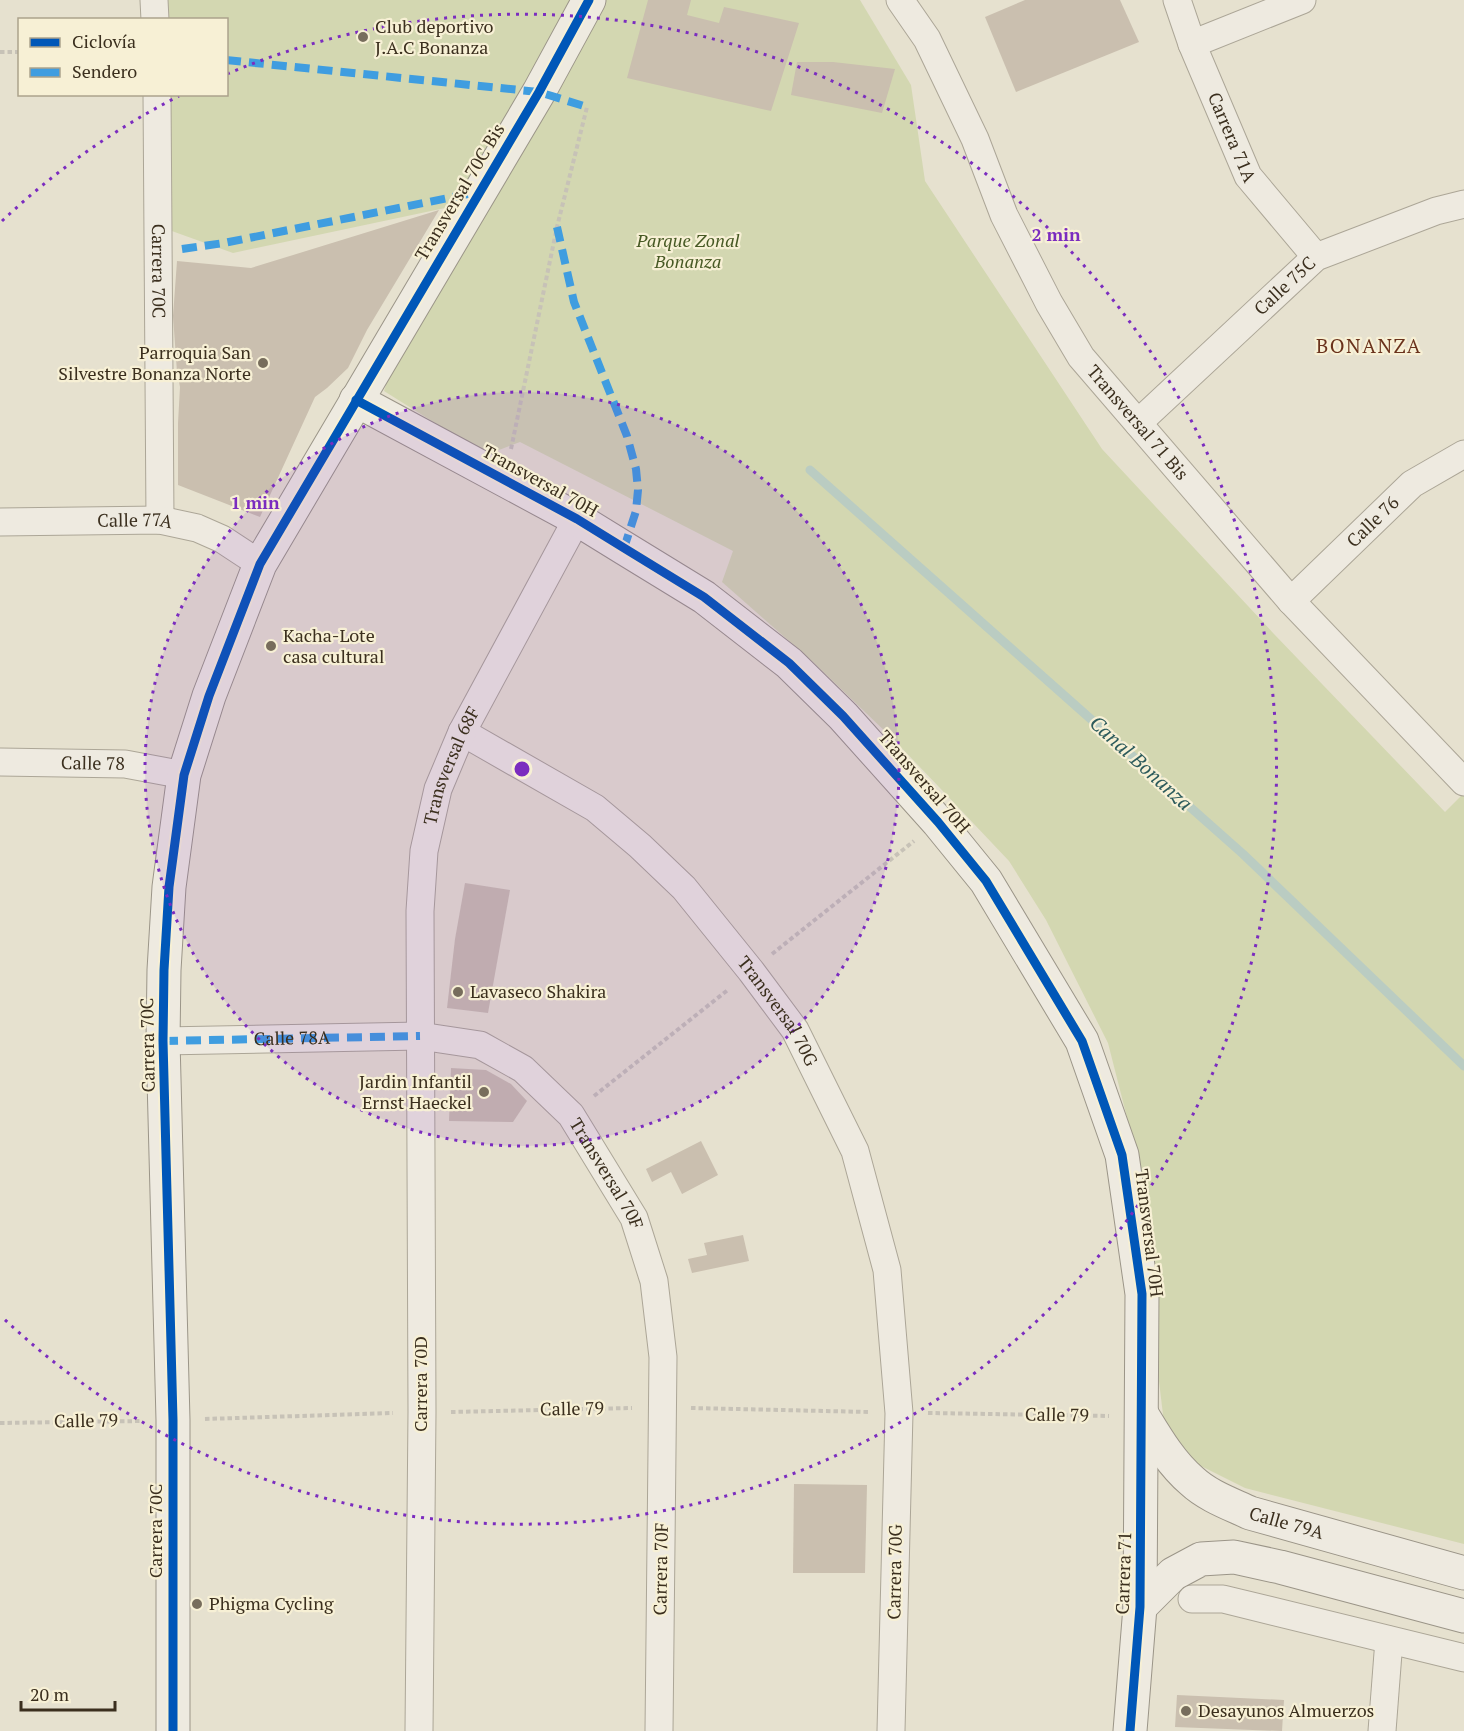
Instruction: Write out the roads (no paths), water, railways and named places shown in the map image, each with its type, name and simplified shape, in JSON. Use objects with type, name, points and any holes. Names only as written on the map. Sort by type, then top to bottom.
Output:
[{"type":"street","points":[[154,0],[155,18]]},
{"type":"street","name":"Transversal 70C Bis","points":[[356,400],[538,92],[589,0]]},
{"type":"street","name":"Transversal 71 Bis","points":[[900,0],[927,39],[975,139],[1004,215],[1049,303],[1081,357],[1291,601],[1463,780]]},
{"type":"street","name":"Carrera 71A","points":[[1177,0],[1192,44],[1248,176],[1316,257]]},
{"type":"street","points":[[1192,44],[1302,0]]},
{"type":"street","name":"Carrera 70C","points":[[157,96],[160,520]]},
{"type":"street","name":"Calle 75C","points":[[1138,423],[1316,257],[1436,211],[1464,204]]},
{"type":"street","name":"Transversal 70H","points":[[356,400],[577,519],[704,597],[789,663],[843,716],[938,822],[986,880],[1082,1041],[1122,1155],[1142,1294],[1143,1416]]},
{"type":"street","name":"Carrera 70C","points":[[173,1731],[172,1420],[163,1041],[169,887],[184,775],[209,696],[260,564],[356,400]]},
{"type":"street","name":"Calle 76","points":[[1291,601],[1413,484],[1464,454]]},
{"type":"street","name":"Transversal 68F","points":[[420,1036],[420,911],[424,851],[438,789],[462,732],[577,519]]},
{"type":"street","name":"Calle 77A","points":[[0,522],[160,520],[197,528],[222,539],[260,564]]},
{"type":"street","name":"Transversal 70G","points":[[462,732],[595,808],[640,846],[684,888],[751,970],[795,1030],[855,1151],[885,1259],[899,1413]]},
{"type":"street","name":"Calle 78","points":[[0,762],[124,764],[184,775]]},
{"type":"street","name":"Calle 78A","points":[[163,1041],[420,1036]]},
{"type":"street","name":"Transversal 70F","points":[[420,1036],[480,1045],[524,1069],[571,1115],[634,1218],[654,1281],[663,1357],[663,1407]]},
{"type":"street","name":"Carrera 70D","points":[[419,1731],[422,1412],[420,1036]]},
{"type":"street","name":"Carrera 70F","points":[[659,1731],[663,1407]]},
{"type":"street","name":"Carrera 70G","points":[[891,1731],[899,1413]]},
{"type":"street","name":"Calle 79A","points":[[1143,1416],[1164,1451],[1192,1482],[1221,1500],[1250,1513],[1464,1573]]},
{"type":"street","name":"Carrera 71","points":[[1130,1731],[1140,1606],[1143,1416]]},
{"type":"street","points":[[1140,1606],[1173,1574],[1202,1559],[1234,1557],[1464,1616]]},
{"type":"street","points":[[1192,1599],[1224,1599],[1464,1658]]},
{"type":"street","points":[[1382,1731],[1389,1640]]},
{"type":"waterway","name":"Canal Bonanza","points":[[810,470],[1243,854],[1464,1066]]},
{"type":"place","name":"Club deportivo J.A.C Bonanza","points":[[363,37]]},
{"type":"place","name":"Parroquia San Silvestre Bonanza Norte","points":[[263,363]]},
{"type":"place","name":"Kacha-Lote casa cultural","points":[[271,646]]},
{"type":"place","name":"Lavaseco Shakira","points":[[458,992]]},
{"type":"place","name":"Jardin Infantil Ernst Haeckel","points":[[484,1092]]},
{"type":"place","name":"Phigma Cycling","points":[[197,1604]]},
{"type":"place","name":"Desayunos Almuerzos","points":[[1186,1711]]},
{"type":"district","name":"BONANZA","points":[[1369,346]]},
{"type":"park label","name":"Parque Zonal Bonanza","points":[[688,251]]}]
